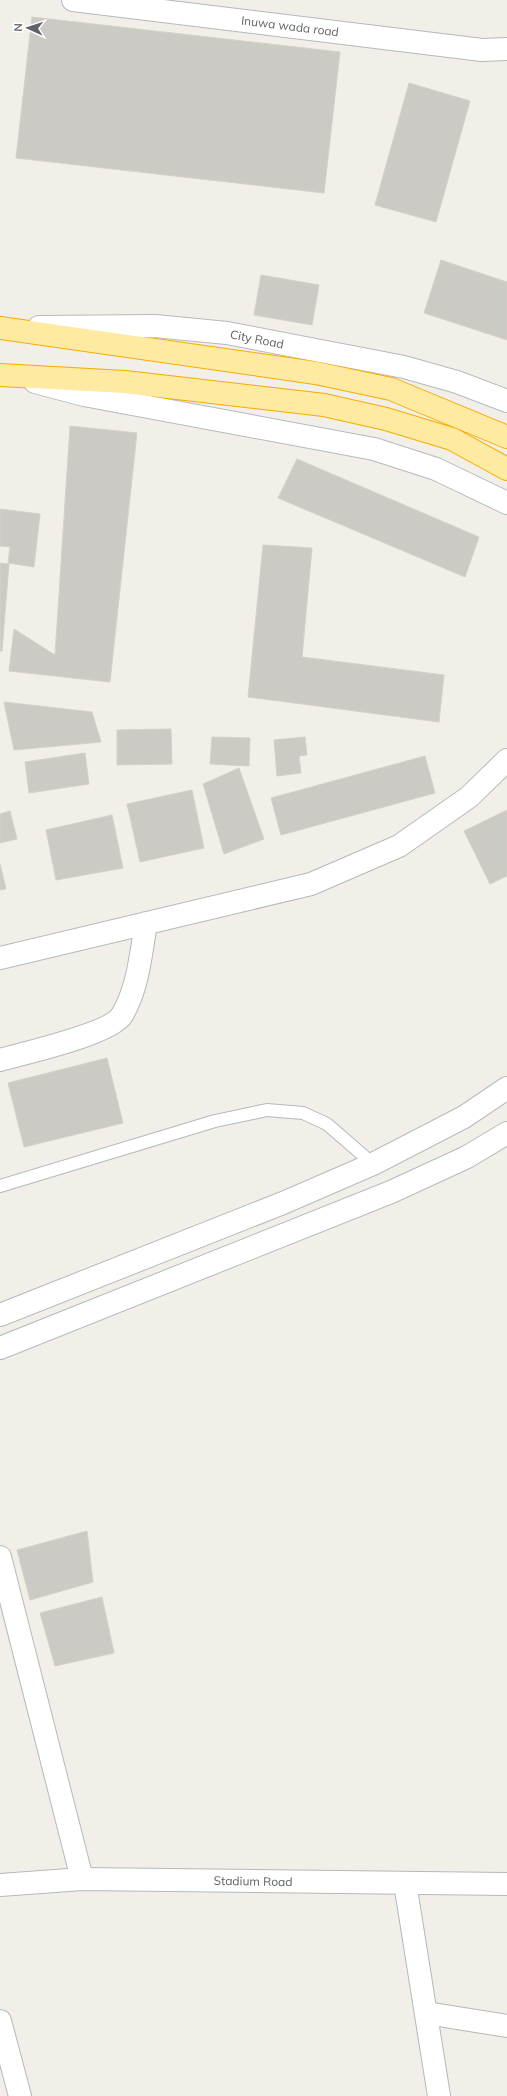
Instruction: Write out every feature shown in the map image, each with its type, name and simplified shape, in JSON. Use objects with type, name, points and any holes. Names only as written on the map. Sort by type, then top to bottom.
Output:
[{"type":"highway","name":"City Road","points":[[0,328],[316,373],[391,389],[507,437]]},
{"type":"highway","points":[[7,376],[126,382],[324,405],[386,419],[452,439],[507,469]]},
{"type":"street","name":"Inuwa wada road","points":[[72,0],[482,50],[507,49]]},
{"type":"street","name":"City Road","points":[[0,328],[155,326],[227,333],[404,367],[457,382],[507,401]]},
{"type":"street","points":[[7,376],[84,395],[374,449],[436,470],[507,503]]},
{"type":"street","points":[[0,958],[311,884],[399,846],[469,797],[507,760]]},
{"type":"street","points":[[0,1060],[99,1031],[122,1016],[133,989],[146,923]]},
{"type":"street","points":[[0,1316],[284,1203],[373,1164],[464,1117],[507,1088]]},
{"type":"street","points":[[0,1348],[391,1192],[467,1157],[507,1133]]},
{"type":"street","points":[[0,1557],[82,1879]]},
{"type":"street","name":"Stadium Road","points":[[0,1885],[82,1879],[507,1884]]},
{"type":"street","points":[[405,1883],[439,2096]]},
{"type":"street","points":[[426,2013],[507,2026]]},
{"type":"street","points":[[0,2021],[20,2096]]},
{"type":"lane","points":[[0,1186],[215,1121],[267,1110],[303,1113],[327,1124],[373,1164]]},
{"type":"building","points":[[32,17],[340,52],[324,193],[16,158]]},
{"type":"building","points":[[409,83],[470,101],[436,222],[375,205]]},
{"type":"building","points":[[441,260],[507,282],[507,340],[424,313]]},
{"type":"building","points":[[261,275],[319,285],[312,325],[254,315]]},
{"type":"building","points":[[70,426],[137,433],[110,682],[9,671],[14,629],[55,655]]},
{"type":"building","points":[[297,459],[479,537],[465,577],[278,498]]},
{"type":"building","points":[[0,509],[40,514],[34,567],[8,563],[10,547],[0,546]]},
{"type":"building","points":[[263,545],[312,548],[302,657],[444,675],[439,722],[248,697]]},
{"type":"building","points":[[0,563],[9,564],[2,651],[0,651]]},
{"type":"building","points":[[4,702],[92,712],[101,742],[14,750]]},
{"type":"building","points":[[171,729],[172,764],[117,765],[117,730]]},
{"type":"building","points":[[212,737],[250,738],[249,766],[210,764]]},
{"type":"building","points":[[305,737],[307,755],[299,756],[301,773],[277,776],[274,740]]},
{"type":"building","points":[[85,753],[89,784],[29,793],[25,762]]},
{"type":"building","points":[[425,756],[435,793],[281,835],[271,798]]},
{"type":"building","points":[[239,768],[264,839],[224,854],[203,784]]},
{"type":"building","points":[[192,790],[204,848],[140,862],[127,804]]},
{"type":"building","points":[[507,810],[507,876],[490,884],[464,831]]},
{"type":"building","points":[[10,811],[17,839],[0,843],[0,814]]},
{"type":"building","points":[[112,815],[123,868],[56,880],[46,830]]},
{"type":"building","points":[[0,864],[6,889],[0,890]]},
{"type":"building","points":[[107,1058],[123,1123],[24,1147],[8,1083]]},
{"type":"building","points":[[87,1531],[93,1582],[30,1600],[17,1550]]},
{"type":"building","points":[[102,1597],[114,1653],[55,1666],[40,1613]]}]
